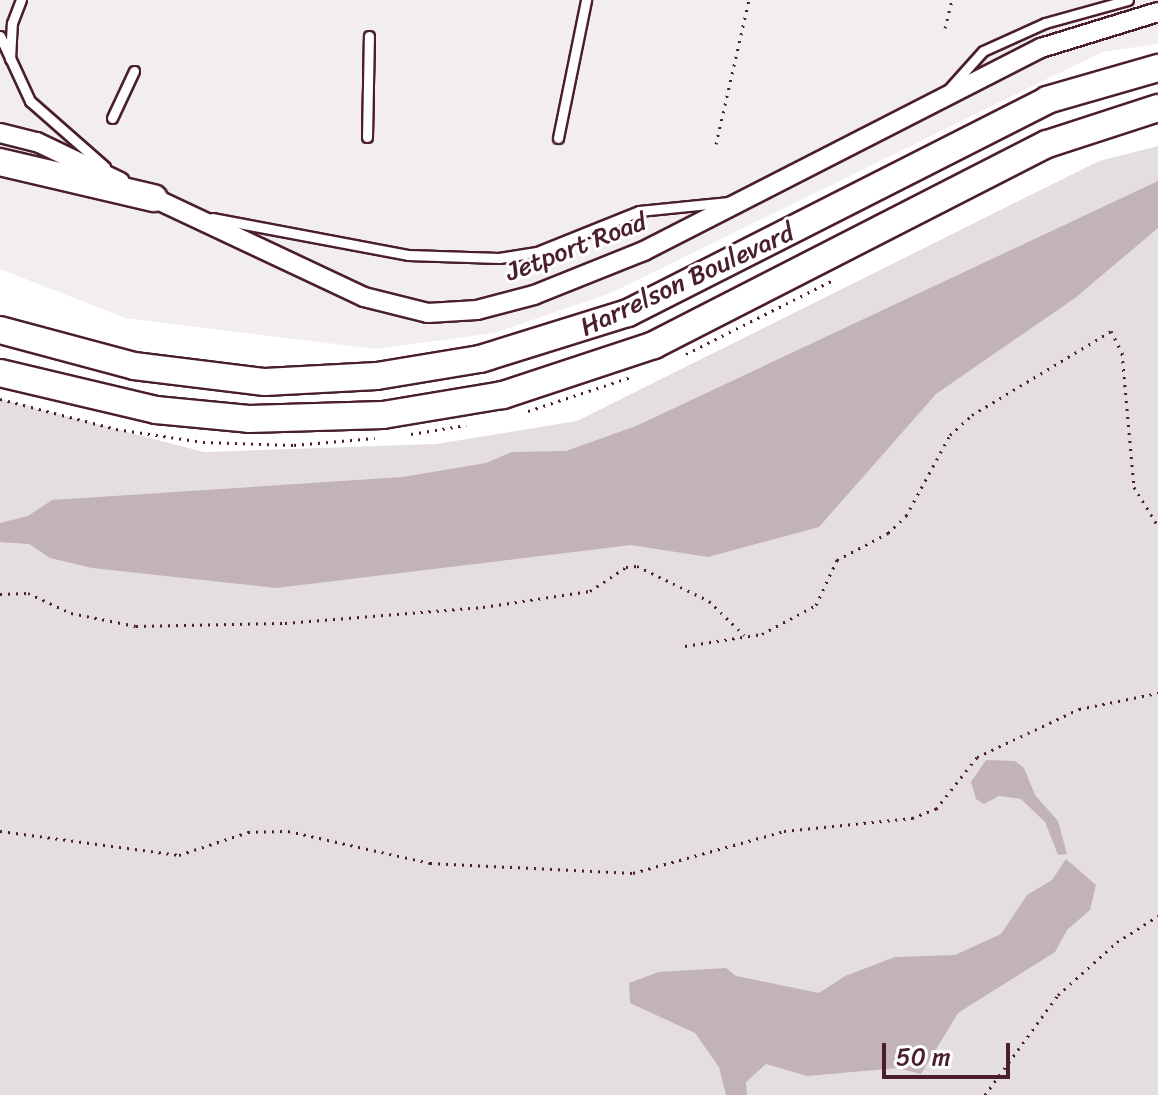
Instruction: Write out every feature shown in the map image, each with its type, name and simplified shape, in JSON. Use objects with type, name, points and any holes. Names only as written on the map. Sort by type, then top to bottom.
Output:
[{"type":"main road","name":"Harrelson Boulevard","points":[[0,330],[134,366],[265,382],[377,376],[480,359],[628,313],[1047,100],[1158,68]]},
{"type":"main road","name":"Harrelson Boulevard","points":[[0,373],[156,410],[249,419],[383,415],[503,395],[654,345],[1047,144],[1158,108]]},
{"type":"main road","points":[[0,162],[154,198]]},
{"type":"street","name":"Jetport Road","points":[[0,133],[37,142],[364,297],[400,308],[441,312],[477,310],[534,295],[644,251],[1041,48],[1136,22],[1158,12]]},
{"type":"lane","points":[[10,67],[12,23],[21,0]]},
{"type":"lane","points":[[558,138],[586,0]]},
{"type":"lane","points":[[940,98],[983,51],[1045,23],[1128,0]]},
{"type":"lane","points":[[1136,22],[1158,21]]},
{"type":"lane","points":[[0,36],[10,67],[48,122],[122,183]]},
{"type":"lane","points":[[367,137],[369,36]]},
{"type":"lane","points":[[112,118],[134,71]]},
{"type":"lane","points":[[185,212],[408,255],[499,258],[537,252],[639,211],[746,201]]},
{"type":"path","points":[[716,144],[749,0]]},
{"type":"path","points":[[945,28],[952,0]]},
{"type":"path","points":[[685,646],[788,623],[816,605],[837,560],[888,533],[906,516],[950,435],[972,415],[1111,331],[1122,353],[1134,487],[1158,526]]},
{"type":"path","points":[[0,594],[28,593],[71,613],[136,626],[285,623],[483,607],[590,591],[626,567],[637,566],[709,601],[744,635]]},
{"type":"path","points":[[0,831],[179,855],[248,832],[288,831],[430,863],[633,873],[784,831],[912,818],[936,809],[977,757],[1079,709],[1158,693]]},
{"type":"path","points":[[985,1095],[1058,995],[1117,942],[1158,916]]},
{"type":"shaded area","points":[[0,0],[1158,0],[1158,44],[1102,52],[611,293],[494,333],[376,349],[125,318],[0,269]]},
{"type":"shaded area","points":[[1158,146],[1158,1095],[0,1095],[0,399],[204,452],[436,444],[577,421],[1099,161]]},
{"type":"shaded area","points":[[1158,181],[1158,228],[1075,298],[936,394],[819,527],[708,557],[631,545],[276,588],[92,568],[50,558],[29,544],[0,542],[0,523],[28,516],[52,500],[403,477],[486,463],[512,452],[566,451],[636,426]]},
{"type":"shaded area","points":[[986,760],[1015,761],[1024,768],[1035,795],[1058,821],[1067,854],[1058,855],[1045,822],[1021,799],[999,796],[984,804],[976,799],[971,782]]},
{"type":"shaded area","points":[[1066,859],[1096,885],[1090,910],[1067,930],[1055,952],[958,1013],[921,1074],[898,1068],[807,1076],[766,1064],[746,1082],[747,1095],[726,1095],[719,1067],[695,1033],[630,1003],[629,983],[659,972],[726,968],[736,976],[819,993],[845,976],[895,957],[955,955],[1001,934],[1027,895],[1052,880]]}]
